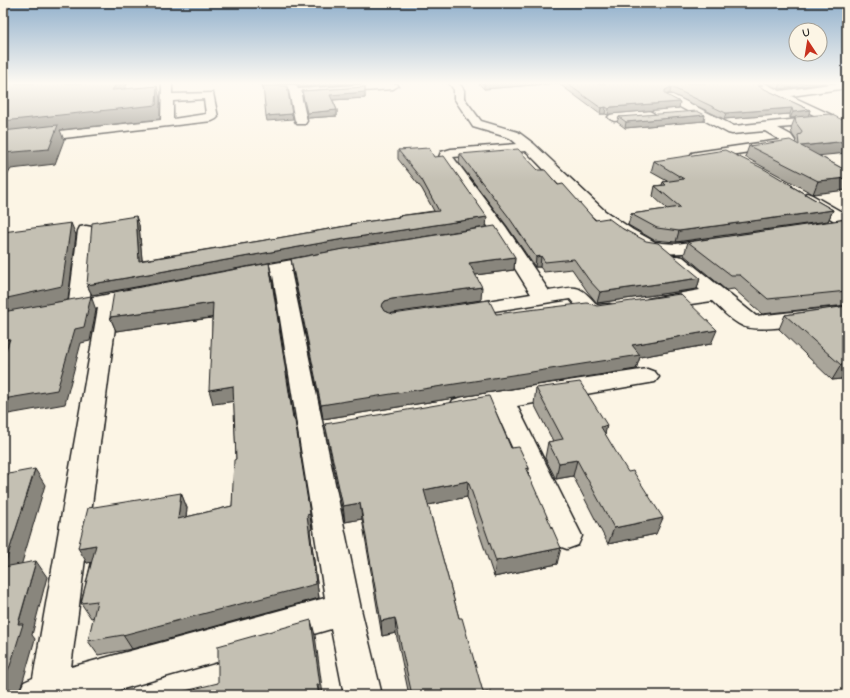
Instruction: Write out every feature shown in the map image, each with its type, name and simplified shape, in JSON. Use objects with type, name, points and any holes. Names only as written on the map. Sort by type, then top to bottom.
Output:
[{"type":"street","points":[[167,116],[167,123]]},
{"type":"street","points":[[3,141],[167,123],[193,124],[212,117],[212,116]]},
{"type":"street","points":[[300,116],[301,121]]},
{"type":"street","points":[[471,116],[477,124],[514,135],[529,147],[611,224],[641,242],[662,248],[676,248],[730,242]]},
{"type":"street","points":[[614,117],[635,116]]},
{"type":"street","points":[[703,116],[732,130],[829,120],[823,116]]},
{"type":"street","points":[[684,158],[790,142],[787,138],[767,127]]},
{"type":"street","points":[[529,147],[451,153],[446,155],[492,232],[544,298]]},
{"type":"street","points":[[720,152],[740,162]]},
{"type":"street","points":[[793,191],[847,222]]},
{"type":"street","points":[[832,228],[847,225]]},
{"type":"street","points":[[79,306],[86,231]]},
{"type":"street","points":[[662,248],[744,318],[751,322],[769,322],[847,313]]},
{"type":"street","points":[[227,278],[339,256]]},
{"type":"street","points":[[281,267],[322,430],[344,609],[363,695]]},
{"type":"street","points":[[3,320],[160,290]]},
{"type":"street","points":[[446,312],[576,294],[589,309],[594,312],[716,294]]},
{"type":"street","points":[[109,300],[43,693],[344,609]]},
{"type":"street","points":[[441,410],[502,399],[647,377]]},
{"type":"street","points":[[502,399],[568,536]]},
{"type":"building","points":[[3,116],[55,116],[3,121]]},
{"type":"building","points":[[638,116],[699,116],[626,122],[619,117]]},
{"type":"building","points":[[833,116],[847,122],[847,141],[801,146],[847,171],[847,178],[818,181],[749,146],[790,140],[799,145],[798,135],[801,134],[802,131],[796,123],[795,117]]},
{"type":"building","points":[[58,125],[49,149],[4,153],[3,155],[3,131]]},
{"type":"building","points":[[429,148],[434,157],[444,156],[487,217],[338,240],[87,285],[92,223],[136,216],[139,261],[399,217],[398,216],[439,211],[422,180],[398,150]]},
{"type":"building","points":[[518,149],[538,170],[545,170],[558,185],[563,184],[595,220],[608,218],[623,229],[646,241],[658,243],[700,278],[600,292],[589,280],[574,259],[545,262],[541,256],[536,257],[508,216],[460,154]]},
{"type":"building","points":[[725,150],[764,169],[833,210],[679,231],[657,228],[631,214],[680,207],[655,186],[666,185],[663,182],[684,179],[654,161]]},
{"type":"building","points":[[847,219],[847,291],[768,299],[740,275],[731,275],[688,242]]},
{"type":"building","points":[[71,223],[62,286],[3,299],[3,232]]},
{"type":"building","points":[[495,226],[515,257],[469,263],[482,287],[392,299],[385,301],[381,306],[384,311],[393,314],[489,300],[496,314],[587,303],[597,306],[680,294],[717,330],[632,345],[640,355],[321,405],[291,259],[338,250]]},
{"type":"building","points":[[269,263],[293,418],[295,421],[310,514],[307,515],[316,584],[123,635],[88,641],[97,601],[81,603],[96,545],[78,548],[88,508],[181,493],[178,519],[232,506],[234,460],[236,459],[233,386],[209,390],[213,303],[110,317],[114,292]]},
{"type":"building","points":[[91,296],[84,327],[75,329],[57,390],[3,399],[3,373],[6,365],[3,365],[3,358],[10,339],[3,340],[3,312]]},
{"type":"building","points":[[847,306],[847,364],[841,365],[785,315]]},
{"type":"building","points":[[580,382],[607,425],[601,427],[628,472],[633,471],[663,518],[614,528],[577,460],[559,463],[548,442],[563,439],[536,388]]},
{"type":"building","points":[[489,396],[511,448],[519,447],[529,468],[526,469],[561,548],[496,561],[468,481],[424,490],[459,618],[462,618],[483,692],[491,691],[492,695],[412,695],[395,618],[381,621],[360,503],[343,506],[325,424]]},
{"type":"building","points":[[35,469],[4,567],[36,561],[18,624],[23,624],[10,666],[3,679],[3,475]]},
{"type":"building","points":[[311,620],[320,685],[317,685],[319,695],[169,695],[218,683],[218,646]]}]
